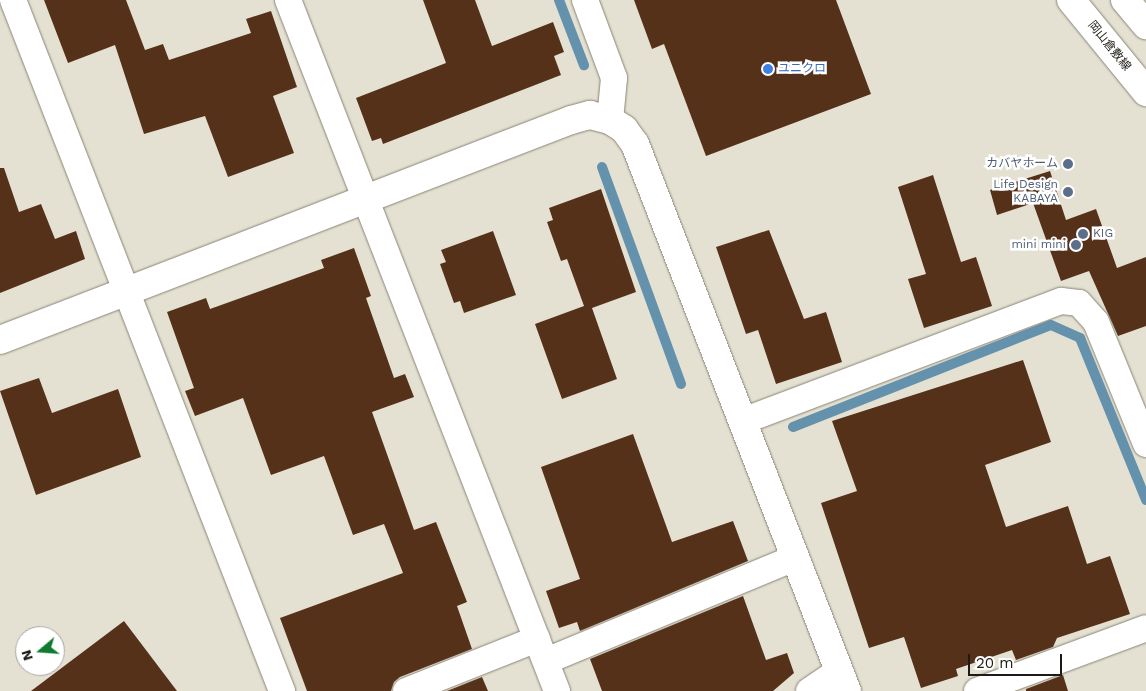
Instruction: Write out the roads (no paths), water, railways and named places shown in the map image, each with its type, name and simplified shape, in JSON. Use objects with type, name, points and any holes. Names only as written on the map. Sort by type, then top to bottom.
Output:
[{"type":"street","points":[[13,0],[282,691]]},
{"type":"street","points":[[288,0],[557,691]]},
{"type":"street","points":[[585,0],[614,78],[610,120]]},
{"type":"street","name":"岡山倉敷線","points":[[1072,0],[1146,92]]},
{"type":"street","points":[[1125,0],[1146,25]]},
{"type":"street","points":[[0,340],[125,290],[366,200],[571,120],[590,115],[610,120],[624,129],[636,144],[843,681],[809,691]]},
{"type":"street","points":[[743,421],[1062,300],[1078,303],[1096,322],[1146,444]]},
{"type":"street","points":[[406,691],[541,650],[795,558]]},
{"type":"street","points":[[977,691],[1146,628]]},
{"type":"waterway","points":[[559,0],[584,65]]},
{"type":"waterway","points":[[602,167],[681,384]]},
{"type":"waterway","points":[[793,427],[1051,325],[1080,338],[1146,500]]},
{"type":"place","name":"ユニクロ","points":[[768,69]]},
{"type":"place","name":"カバヤホーム","points":[[1068,164]]},
{"type":"place","name":"Life Design KABAYA","points":[[1068,192]]},
{"type":"place","name":"KIG","points":[[1083,234]]},
{"type":"place","name":"mini mini","points":[[1076,245]]}]
